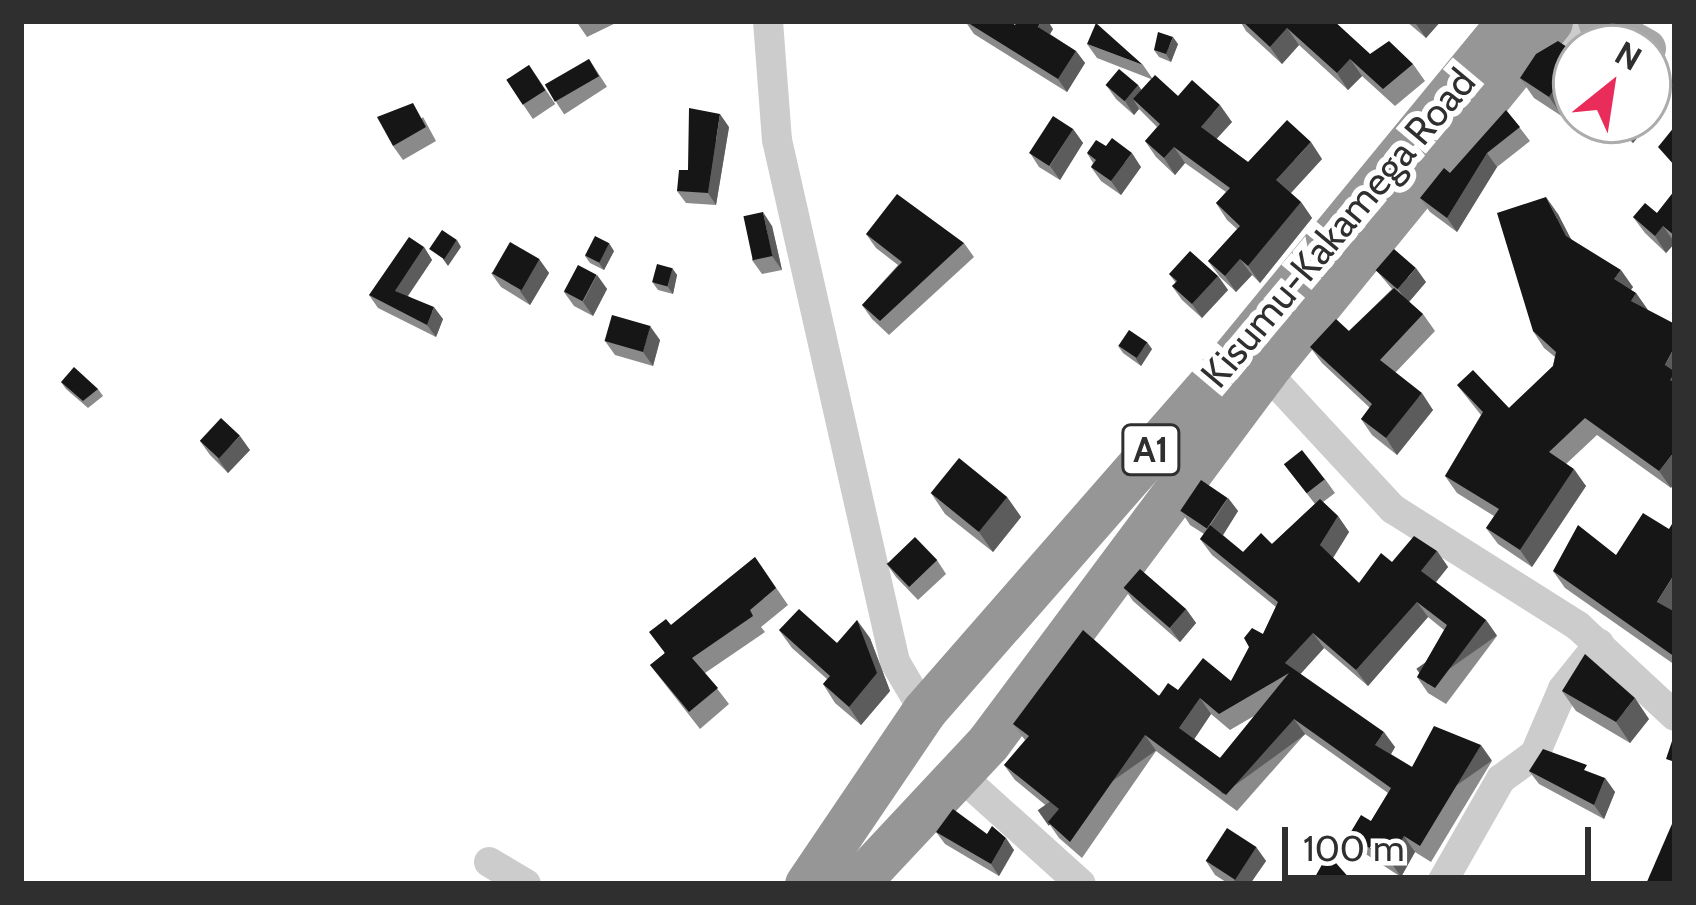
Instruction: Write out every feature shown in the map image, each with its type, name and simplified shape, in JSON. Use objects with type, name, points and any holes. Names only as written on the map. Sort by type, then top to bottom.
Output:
[{"type":"highway","name":"Kisumu-Kakamega Road","points":[[807,884],[924,711],[965,661],[1517,30]]},
{"type":"highway","name":"Kisumu-Kakamega Road","points":[[856,884],[961,776],[1019,704],[1517,30]]},
{"type":"highway","points":[[965,661],[986,690],[1019,704]]},
{"type":"street","points":[[767,21],[777,140],[895,662],[924,711]]},
{"type":"street","points":[[1517,30],[1552,54],[1585,21]]},
{"type":"street","points":[[1265,371],[1393,508],[1599,644],[1675,716]]},
{"type":"street","points":[[1441,884],[1501,779],[1535,754],[1563,689],[1599,644]]},
{"type":"street","points":[[961,776],[1081,884]]},
{"type":"street","points":[[489,862],[526,884]]},
{"type":"building","points":[[965,21],[1015,25],[1017,21],[1041,21],[1038,27],[1076,51],[1058,79]]},
{"type":"building","points":[[1242,21],[1334,21],[1370,54],[1389,41],[1413,64],[1383,89],[1350,59],[1337,73],[1287,28],[1270,47]]},
{"type":"building","points":[[1096,23],[1143,65],[1087,44]]},
{"type":"building","points":[[1158,32],[1173,37],[1166,54],[1154,50]]},
{"type":"building","points":[[1552,45],[1549,97],[1520,78],[1536,54]]},
{"type":"building","points":[[589,59],[599,76],[555,102],[545,84]]},
{"type":"building","points":[[529,65],[545,90],[523,105],[506,80]]},
{"type":"building","points":[[1119,69],[1138,85],[1125,101],[1106,85]]},
{"type":"building","points":[[1155,75],[1178,96],[1192,80],[1220,105],[1201,127],[1248,162],[1287,120],[1311,142],[1276,180],[1301,202],[1248,266],[1240,259],[1225,276],[1208,261],[1240,226],[1216,203],[1230,188],[1174,147],[1164,158],[1145,141],[1160,124],[1133,99]]},
{"type":"building","points":[[413,103],[426,127],[393,146],[377,117]]},
{"type":"building","points":[[689,108],[720,114],[708,193],[677,191],[679,170],[688,170]]},
{"type":"building","points":[[1506,110],[1520,127],[1487,153],[1447,218],[1420,198],[1444,168],[1450,173]]},
{"type":"building","points":[[1053,116],[1073,129],[1049,166],[1029,153]]},
{"type":"building","points":[[1675,126],[1675,166],[1658,147],[1672,144]]},
{"type":"building","points":[[1112,138],[1132,153],[1111,181],[1091,167],[1096,160],[1087,153],[1096,140],[1106,146]]},
{"type":"building","points":[[1675,190],[1675,236],[1663,226],[1655,236],[1633,217],[1645,203],[1657,213]]},
{"type":"building","points":[[897,194],[964,243],[880,321],[862,305],[902,262],[866,234]]},
{"type":"building","points":[[1546,197],[1566,236],[1621,270],[1614,279],[1636,293],[1631,301],[1675,324],[1675,346],[1665,365],[1675,372],[1670,380],[1675,383],[1675,451],[1659,471],[1585,418],[1549,452],[1574,469],[1520,550],[1486,528],[1499,509],[1445,476],[1483,412],[1457,385],[1473,370],[1509,408],[1553,366],[1556,352],[1533,331],[1497,213]]},
{"type":"building","points":[[763,212],[772,256],[753,260],[743,216]]},
{"type":"building","points":[[442,230],[457,240],[444,259],[429,249]]},
{"type":"building","points":[[595,236],[609,243],[599,263],[585,256]]},
{"type":"building","points":[[409,237],[424,247],[395,291],[434,307],[427,325],[369,295]]},
{"type":"building","points":[[510,242],[539,259],[521,290],[492,273]]},
{"type":"building","points":[[1394,249],[1416,268],[1398,289],[1376,270]]},
{"type":"building","points":[[1190,251],[1218,276],[1192,304],[1172,286],[1177,281],[1169,274]]},
{"type":"building","points":[[657,264],[672,268],[668,286],[652,282]]},
{"type":"building","points":[[578,265],[597,275],[582,301],[564,291]]},
{"type":"building","points":[[1394,288],[1423,314],[1380,360],[1422,393],[1386,438],[1361,419],[1372,404],[1310,347],[1336,319],[1349,331]]},
{"type":"building","points":[[612,315],[650,326],[643,352],[605,341]]},
{"type":"building","points":[[1129,330],[1147,342],[1137,358],[1118,346]]},
{"type":"building","points":[[74,367],[98,389],[83,401],[61,382]]},
{"type":"building","points":[[221,418],[240,436],[219,458],[200,441]]},
{"type":"building","points":[[1302,450],[1325,479],[1307,493],[1284,464]]},
{"type":"building","points":[[959,458],[1007,497],[979,532],[931,493]]},
{"type":"building","points":[[1201,480],[1228,498],[1207,529],[1180,511]]},
{"type":"building","points":[[1320,499],[1338,516],[1320,545],[1359,583],[1381,553],[1392,562],[1414,536],[1437,551],[1421,571],[1486,620],[1435,688],[1417,677],[1447,625],[1417,602],[1356,670],[1313,633],[1285,663],[1384,732],[1375,745],[1412,767],[1434,726],[1481,745],[1420,846],[1404,836],[1390,861],[1349,835],[1361,815],[1371,821],[1391,788],[1294,719],[1226,795],[1145,735],[1070,842],[1048,822],[1059,809],[1004,765],[1029,736],[1013,724],[1083,630],[1159,696],[1168,683],[1178,690],[1203,658],[1231,681],[1249,647],[1244,638],[1252,628],[1263,634],[1278,602],[1200,539],[1210,525],[1243,552],[1261,533],[1272,544]],"holes":[[[1289,673],[1220,758],[1179,728],[1200,698],[1219,714]]]},
{"type":"building","points":[[1643,513],[1669,529],[1675,519],[1675,573],[1657,602],[1675,612],[1675,657],[1553,571],[1578,525],[1616,555]]},
{"type":"building","points":[[915,537],[937,560],[909,587],[887,564]]},
{"type":"building","points":[[755,557],[776,588],[750,610],[753,616],[692,658],[718,688],[689,712],[650,665],[665,653],[649,632],[666,619],[671,625]]},
{"type":"building","points":[[1140,569],[1186,609],[1170,628],[1124,588]]},
{"type":"building","points":[[799,609],[837,643],[857,620],[877,673],[849,707],[823,684],[830,676],[779,630]]},
{"type":"building","points":[[1585,654],[1635,698],[1616,722],[1562,691]]},
{"type":"building","points":[[1675,732],[1675,762],[1666,759]]},
{"type":"building","points":[[1543,749],[1587,765],[1584,770],[1605,778],[1594,805],[1529,771]]},
{"type":"building","points":[[953,809],[987,834],[992,826],[1006,838],[991,864],[936,832]]},
{"type":"building","points":[[1675,817],[1675,884],[1646,884]]},
{"type":"building","points":[[1227,828],[1256,847],[1235,880],[1206,861]]},
{"type":"building","points":[[1328,854],[1351,880],[1349,884],[1311,884]]}]
